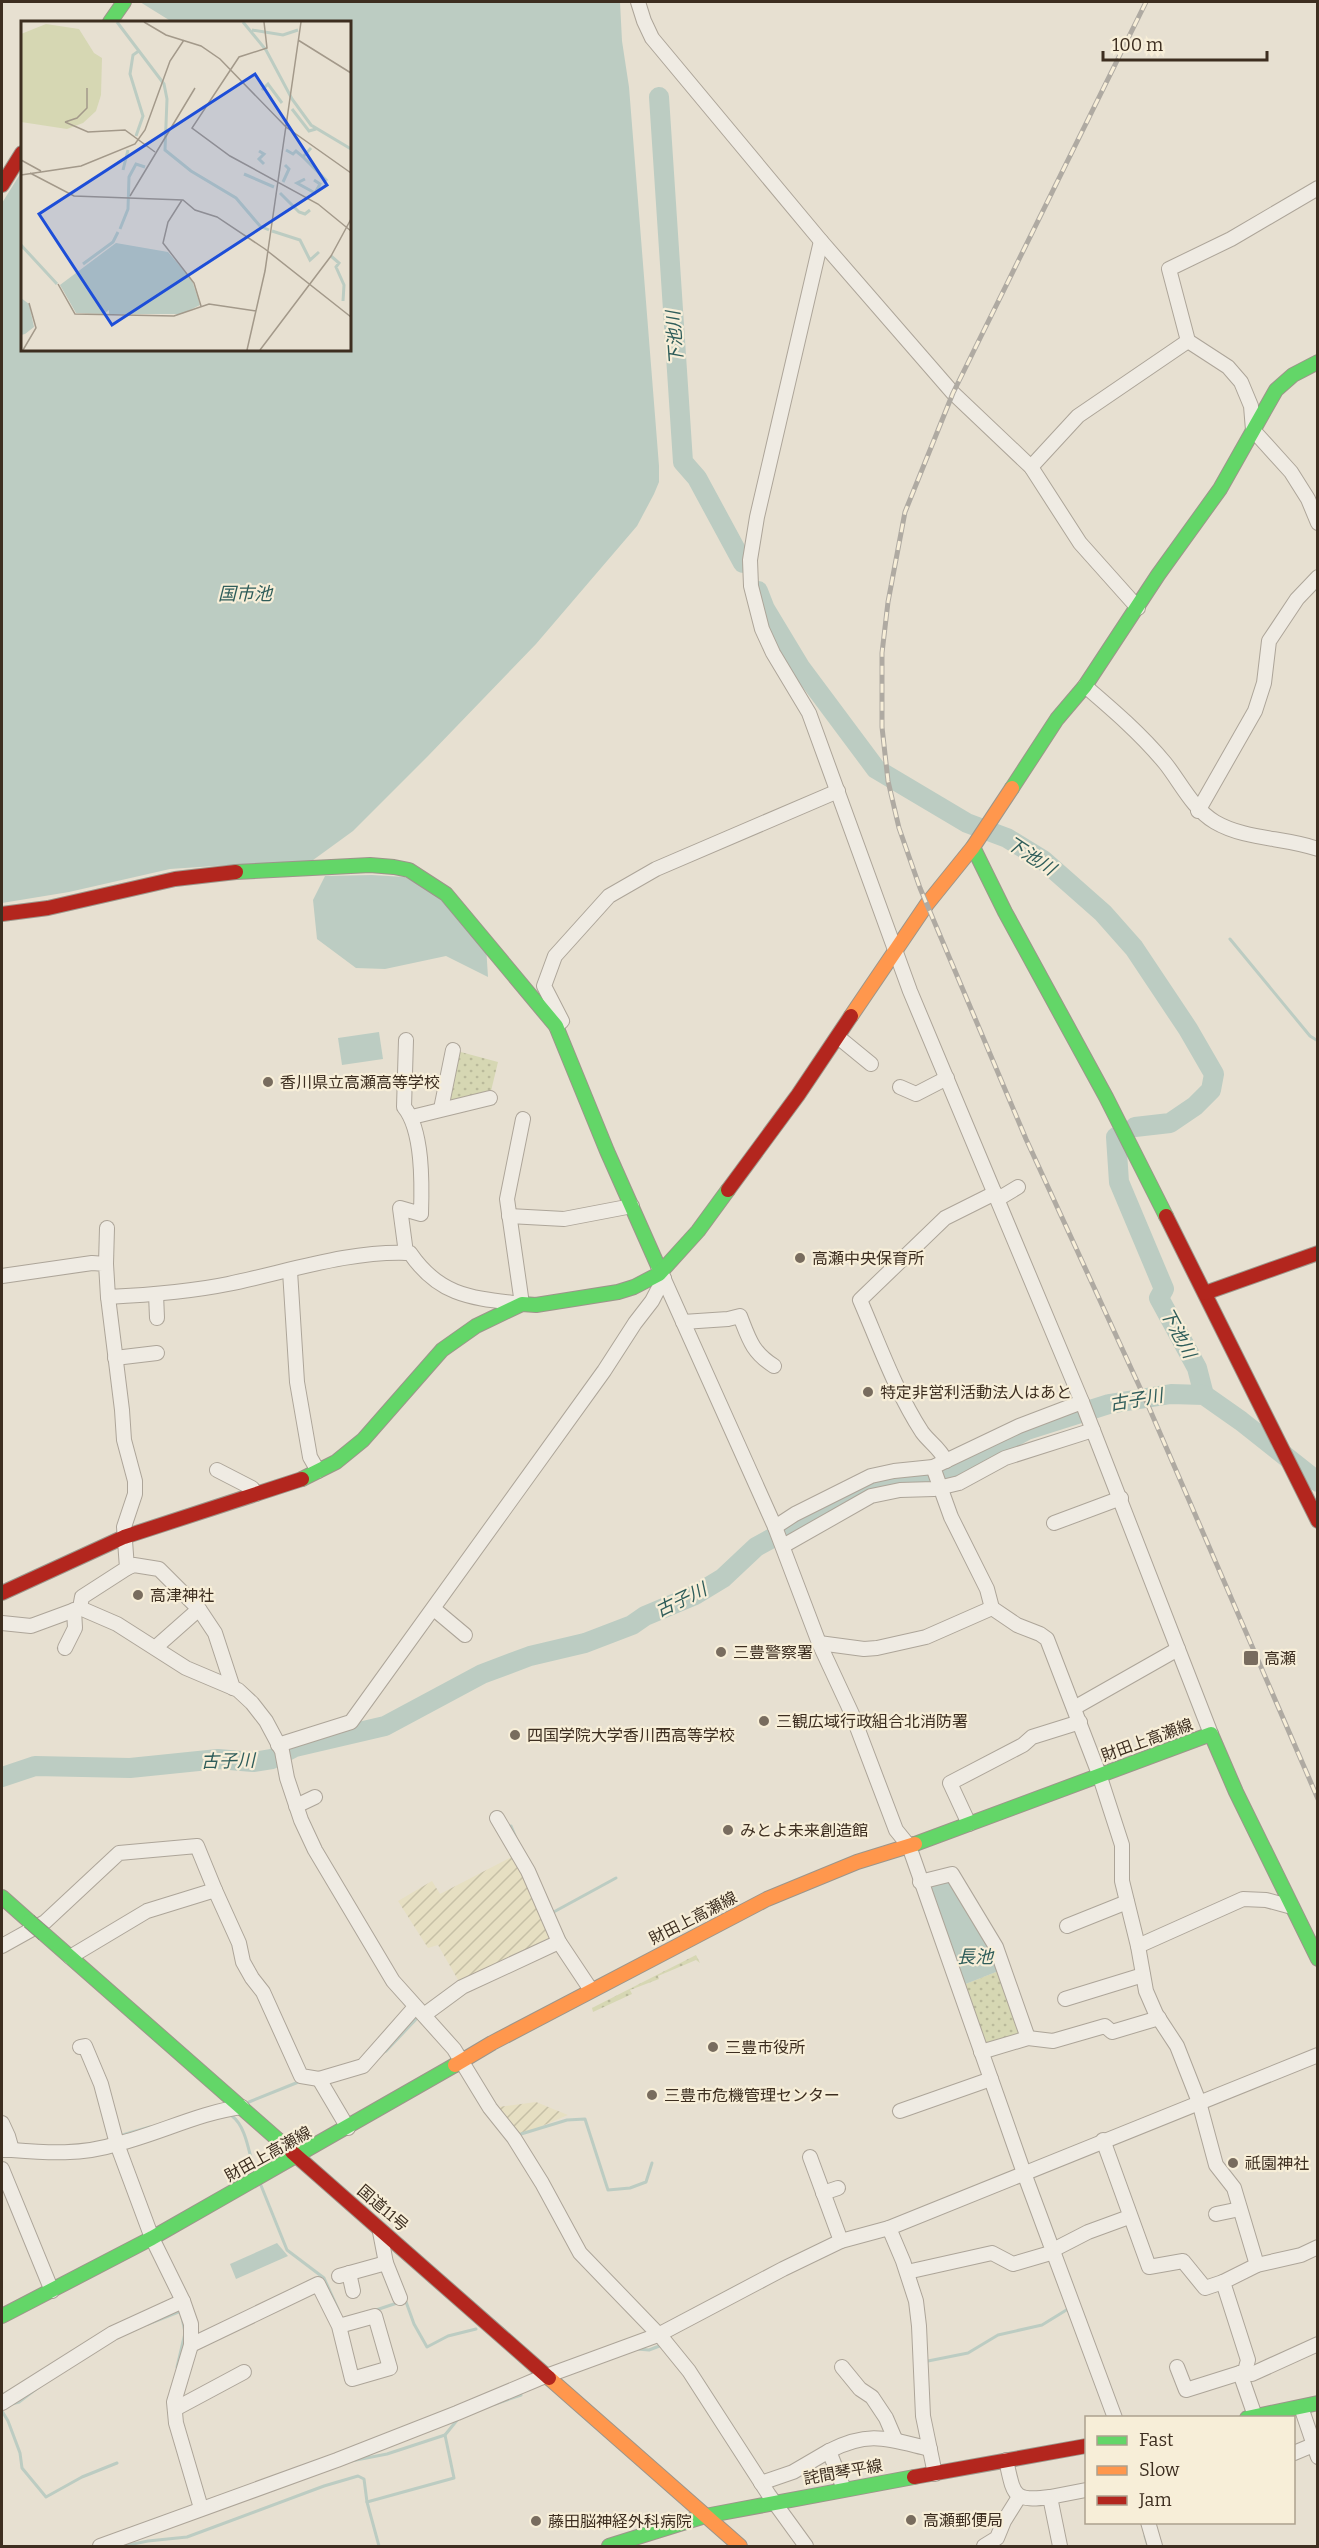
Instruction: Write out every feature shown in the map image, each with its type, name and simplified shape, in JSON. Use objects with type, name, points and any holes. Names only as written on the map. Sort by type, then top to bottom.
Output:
[{"type":"main road","points":[[111,21],[124,2]]},
{"type":"main road","points":[[2,185],[21,155]]},
{"type":"main road","points":[[2,1593],[124,1537],[298,1481],[336,1462],[363,1440],[427,1366],[450,1344],[476,1326],[522,1304],[536,1305],[618,1292],[634,1287],[661,1272],[683,1249],[717,1206],[838,1037],[927,904],[973,847],[1057,719],[1085,686],[1158,575],[1220,489],[1252,430],[1282,384],[1317,362]]},
{"type":"main road","points":[[973,847],[1005,912],[1106,1097],[1317,1521]]},
{"type":"main road","points":[[2,914],[48,908],[175,879],[249,871],[370,865],[409,870],[446,894],[518,977],[556,1026],[661,1272]]},
{"type":"main road","points":[[1205,1293],[1317,1253]]},
{"type":"main road","name":"財田上高瀬線","points":[[2,2316],[152,2238],[348,2128],[460,2061],[767,1899],[857,1862],[909,1846],[1211,1734],[1317,1959]]},
{"type":"main road","name":"国道11号","points":[[2,1897],[299,2156],[740,2547]]},
{"type":"main road","points":[[1260,2416],[1317,2403]]},
{"type":"main road","name":"詫間琴平線","points":[[609,2547],[705,2516],[1085,2446]]},
{"type":"street","points":[[639,2],[652,38],[821,241],[953,393],[1031,467],[1080,543],[1138,608]]},
{"type":"street","points":[[1317,188],[1231,239],[1169,269],[1188,341],[1228,367],[1241,382],[1251,406],[1252,430],[1291,472],[1308,499],[1317,523]]},
{"type":"street","points":[[821,241],[757,516],[750,560],[751,586],[762,629],[773,653],[809,713],[910,991],[1121,1498],[1211,1734]]},
{"type":"street","points":[[1031,467],[1078,416],[1188,341]]},
{"type":"street","points":[[1198,811],[1256,711],[1264,683],[1269,641],[1298,599],[1317,577]]},
{"type":"street","points":[[1085,686],[1129,724],[1157,755],[1198,811],[1226,827],[1247,834],[1317,849]]},
{"type":"street","points":[[556,1026],[562,1021],[544,986],[555,956],[609,896],[656,869],[838,791]]},
{"type":"street","points":[[838,1037],[871,1064]]},
{"type":"street","points":[[405,1253],[400,1208],[421,1214],[422,1180],[412,1117],[404,1107],[406,1040]]},
{"type":"street","points":[[441,1109],[453,1050]]},
{"type":"street","points":[[900,1087],[916,1094],[947,1078]]},
{"type":"street","points":[[412,1117],[490,1098]]},
{"type":"street","points":[[108,1297],[156,1294],[225,1285],[338,1260],[397,1252],[410,1253],[421,1269],[432,1279],[468,1298],[522,1304],[507,1199],[523,1119]]},
{"type":"street","points":[[946,1461],[940,1448],[923,1434],[897,1383],[860,1300],[945,1218],[1018,1187]]},
{"type":"street","points":[[509,1216],[564,1219],[632,1206]]},
{"type":"street","points":[[107,1228],[108,1297],[124,1440],[135,1481],[135,1494],[124,1527],[127,1568]]},
{"type":"street","points":[[2,1276],[92,1263],[106,1264]]},
{"type":"street","points":[[290,1271],[297,1382],[309,1457],[318,1471]]},
{"type":"street","points":[[661,1272],[775,1527],[819,1643],[852,1714],[896,1830],[909,1846],[1024,2173],[1114,2416]]},
{"type":"street","points":[[278,1745],[351,1722],[604,1371],[634,1323],[652,1301],[661,1272]]},
{"type":"street","points":[[156,1294],[157,1318]]},
{"type":"street","points":[[683,1322],[740,1316],[752,1347],[761,1358],[774,1366]]},
{"type":"street","points":[[115,1358],[157,1353]]},
{"type":"street","points":[[775,1527],[795,1514],[872,1476],[894,1471],[934,1470],[946,1461],[1019,1426],[1082,1402]]},
{"type":"street","points":[[783,1546],[871,1496],[959,1483],[1005,1458],[1093,1430]]},
{"type":"street","points":[[216,1470],[252,1488],[256,1494]]},
{"type":"street","points":[[934,1470],[951,1517],[987,1589],[992,1608],[1047,1639],[1080,1722],[1122,1845],[1122,1881],[1146,1991],[1159,2018],[1177,2046],[1199,2102],[1216,2165],[1234,2188],[1257,2265]]},
{"type":"street","points":[[1054,1523],[1121,1498]]},
{"type":"street","points":[[65,1648],[75,1628],[77,1609],[82,1598],[134,1565],[159,1569],[199,1609],[215,1633],[233,1688]]},
{"type":"street","points":[[819,1643],[864,1649],[878,1648],[926,1637],[992,1608]]},
{"type":"street","points":[[2,1623],[31,1626],[77,1609],[117,1624],[186,1668],[233,1688],[252,1703],[266,1721],[282,1751],[287,1778],[296,1806],[315,1850],[393,1981],[454,2049],[490,2108],[514,2138],[542,2183],[580,2253],[689,2371],[761,2483],[806,2547]]},
{"type":"street","points":[[156,1647],[199,1609]]},
{"type":"street","points":[[434,1609],[465,1635]]},
{"type":"street","points":[[1074,1708],[1178,1649]]},
{"type":"street","points":[[969,1824],[950,1783],[1023,1745],[1032,1737],[1080,1722]]},
{"type":"street","points":[[296,1806],[315,1797]]},
{"type":"street","points":[[497,1818],[528,1871],[559,1942],[591,1990]]},
{"type":"street","points":[[2,1946],[45,1922],[119,1853],[197,1846],[239,1943],[243,1962],[263,1992],[301,2076],[320,2079],[363,2066],[420,2011],[462,1987],[559,1942]]},
{"type":"street","points":[[920,1882],[952,1874],[996,1947],[1028,2038]]},
{"type":"street","points":[[70,1957],[147,1911],[215,1890]]},
{"type":"street","points":[[1138,1946],[1243,1899],[1266,1900],[1292,1907]]},
{"type":"street","points":[[1067,1926],[1127,1902]]},
{"type":"street","points":[[1065,1999],[1143,1975]]},
{"type":"street","points":[[981,2052],[1028,2038],[1053,2041],[1105,2026],[1112,2032],[1159,2018]]},
{"type":"street","points":[[80,2047],[85,2046],[101,2084],[117,2144],[152,2238],[183,2301],[191,2324],[190,2345],[180,2379],[175,2409],[184,2454],[201,2508]]},
{"type":"street","points":[[100,2547],[201,2508],[337,2460],[658,2335],[772,2274],[842,2241],[889,2228],[1317,2055]]},
{"type":"street","points":[[320,2079],[348,2128]]},
{"type":"street","points":[[900,2111],[991,2079]]},
{"type":"street","points":[[2,2122],[8,2136],[7,2150],[54,2153],[96,2151],[152,2135],[205,2115],[243,2107]]},
{"type":"street","points":[[1103,2140],[1149,2267],[1183,2260],[1206,2288],[1257,2265],[1300,2255],[1317,2247]]},
{"type":"street","points":[[810,2157],[842,2241]]},
{"type":"street","points":[[2,2169],[52,2291]]},
{"type":"street","points":[[823,2193],[838,2188]]},
{"type":"street","points":[[1216,2214],[1240,2209]]},
{"type":"street","points":[[907,2272],[992,2253],[1014,2264],[1054,2251],[1088,2232],[1129,2217]]},
{"type":"street","points":[[378,2227],[386,2263],[400,2298]]},
{"type":"street","points":[[889,2228],[916,2301],[923,2416],[935,2474]]},
{"type":"street","points":[[353,2291],[344,2275],[386,2263]]},
{"type":"street","points":[[1223,2282],[1248,2360],[1242,2372],[1256,2416]]},
{"type":"street","points":[[190,2345],[318,2284],[339,2326],[352,2379],[390,2368],[375,2316],[339,2326]]},
{"type":"street","points":[[2,2403],[113,2333],[183,2301]]},
{"type":"street","points":[[1178,2367],[1186,2390],[1242,2372],[1252,2374],[1317,2344]]},
{"type":"street","points":[[842,2367],[860,2389],[872,2397],[886,2418],[895,2439]]},
{"type":"street","points":[[175,2409],[244,2372]]},
{"type":"street","points":[[1295,2453],[1316,2448],[1300,2407]]},
{"type":"street","points":[[761,2483],[794,2472],[829,2451],[865,2438],[876,2436],[895,2439],[930,2449]]},
{"type":"street","points":[[829,2451],[844,2489]]},
{"type":"street","points":[[1006,2460],[1013,2490],[1019,2497],[1028,2500],[1085,2490]]},
{"type":"street","points":[[984,2547],[997,2538],[1004,2521],[1019,2497]]},
{"type":"street","points":[[1050,2497],[1060,2547]]},
{"type":"street","points":[[1148,2524],[1155,2547]]},
{"type":"shaded area","points":[[517,1854],[558,1938],[461,1985],[438,1945],[428,1948],[398,1901],[432,1881],[440,1894]]},
{"type":"shaded area","points":[[536,2102],[568,2115],[514,2138],[490,2108]]},
{"type":"green space","points":[[457,1051],[498,1062],[491,1091],[445,1104]]},
{"type":"green space","points":[[696,1955],[700,1963],[696,1960],[658,1976],[659,1979],[630,1990],[632,1994],[593,2012],[592,2008]]},
{"type":"green space","points":[[1001,1970],[1024,2034],[985,2047],[963,1985]]},
{"type":"water","name":"国市池","points":[[140,2],[620,2],[622,41],[629,87],[659,482],[637,526],[536,644],[353,831],[309,863],[244,864],[170,869],[69,892],[2,903],[2,203],[21,173],[21,351],[351,351],[351,21],[169,20]]},
{"type":"water","points":[[325,876],[405,877],[436,895],[486,946],[488,977],[446,956],[385,969],[356,968],[317,939],[313,900]]},
{"type":"water","points":[[379,1032],[383,1059],[342,1065],[338,1038]]},
{"type":"water","name":"長池","points":[[952,1877],[1001,1970],[963,1985],[927,1884]]},
{"type":"water","points":[[277,2243],[288,2256],[236,2279],[230,2264]]},
{"type":"waterway","name":"下池川","points":[[659,97],[683,462],[697,478],[743,563]]},
{"type":"waterway","name":"下池川","points":[[758,591],[765,609],[800,667],[876,769],[967,823],[1007,838],[1043,860],[1103,913],[1134,948],[1188,1029],[1214,1074],[1211,1090],[1195,1106],[1170,1123],[1135,1127]]},
{"type":"waterway","points":[[1230,939],[1310,1036],[1318,1041]]},
{"type":"waterway","name":"下池川","points":[[1116,1137],[1119,1182],[1164,1289],[1159,1298],[1197,1368],[1204,1395]]},
{"type":"waterway","name":"古子川","points":[[2,1777],[35,1766],[130,1768],[218,1759],[253,1762],[272,1759],[295,1747],[385,1726],[482,1674],[530,1656],[585,1643],[632,1625],[645,1616],[695,1595],[723,1578],[756,1547],[851,1495],[882,1484],[924,1479],[954,1469],[1027,1430],[1109,1404],[1171,1394],[1204,1395],[1318,1482]]},
{"type":"waterway","points":[[511,1826],[516,1838]]},
{"type":"waterway","points":[[550,1914],[616,1878]]},
{"type":"waterway","points":[[381,2053],[386,2051],[419,2016]]},
{"type":"waterway","points":[[249,2102],[301,2081]]},
{"type":"waterway","points":[[232,2116],[244,2134],[255,2172]]},
{"type":"waterway","points":[[521,2134],[567,2120],[585,2119],[608,2190],[630,2188],[646,2182],[652,2163]]},
{"type":"waterway","points":[[119,2136],[150,2127]]},
{"type":"waterway","points":[[260,2183],[287,2250],[324,2278],[338,2309]]},
{"type":"waterway","points":[[405,2299],[414,2324],[427,2347],[448,2336],[476,2329]]},
{"type":"waterway","points":[[373,2311],[397,2303]]},
{"type":"waterway","points":[[928,2361],[968,2353],[998,2335],[1042,2325],[1068,2309]]},
{"type":"waterway","points":[[148,2324],[181,2311]]},
{"type":"waterway","points":[[177,2367],[185,2333],[182,2317]]},
{"type":"waterway","points":[[637,2349],[649,2350],[662,2345]]},
{"type":"waterway","points":[[12,2404],[19,2402],[36,2389]]},
{"type":"waterway","points":[[495,2404],[521,2395]]},
{"type":"waterway","points":[[2,2411],[20,2453],[22,2468],[46,2497],[82,2477],[117,2463]]},
{"type":"waterway","points":[[379,2546],[367,2502],[454,2478],[445,2435],[458,2419]]},
{"type":"waterway","points":[[351,2461],[387,2454],[445,2435]]},
{"type":"waterway","points":[[123,2546],[187,2537],[324,2486],[358,2476],[364,2479],[367,2502]]},
{"type":"waterway","points":[[1145,2536],[1148,2546]]},
{"type":"railway","points":[[1146,2],[953,393],[905,512],[888,602],[882,653],[882,727],[888,781],[899,828],[920,888],[1026,1139],[1147,1403],[1318,1799]]},
{"type":"traffic: fast","points":[[111,21],[124,2]]},
{"type":"traffic: fast","points":[[1012,788],[1057,719],[1085,686],[1158,575],[1220,489],[1276,390],[1293,375],[1318,362]]},
{"type":"traffic: fast","points":[[973,847],[1005,912],[1106,1097],[1166,1216]]},
{"type":"traffic: fast","points":[[236,872],[370,865],[394,867],[409,870],[446,894],[556,1026],[607,1151],[658,1266]]},
{"type":"traffic: fast","points":[[302,1479],[336,1462],[363,1440],[442,1350],[476,1326],[522,1304],[536,1305],[618,1292],[634,1287],[659,1274],[698,1231],[728,1190]]},
{"type":"traffic: fast","points":[[915,1844],[1211,1734],[1236,1792],[1318,1959]]},
{"type":"traffic: fast","points":[[2,1897],[29,1921]]},
{"type":"traffic: fast","points":[[29,1921],[44,1934]]},
{"type":"traffic: fast","points":[[44,1934],[292,2152]]},
{"type":"traffic: fast","points":[[2,2316],[152,2238],[455,2065]]},
{"type":"traffic: fast","points":[[1256,2416],[1318,2403]]},
{"type":"traffic: fast","points":[[609,2546],[705,2516],[914,2477]]},
{"type":"traffic: slow","points":[[851,1016],[927,904],[973,847],[1012,788]]},
{"type":"traffic: slow","points":[[455,2065],[492,2043],[767,1899],[857,1862],[915,1844]]},
{"type":"traffic: slow","points":[[549,2378],[740,2546]]},
{"type":"traffic: jam","points":[[2,185],[21,155]]},
{"type":"traffic: jam","points":[[2,914],[48,908],[175,879],[236,872]]},
{"type":"traffic: jam","points":[[728,1190],[798,1095],[851,1016]]},
{"type":"traffic: jam","points":[[1166,1216],[1318,1521]]},
{"type":"traffic: jam","points":[[1205,1293],[1318,1253]]},
{"type":"traffic: jam","points":[[2,1593],[124,1537],[302,1479]]},
{"type":"traffic: jam","points":[[292,2152],[549,2378]]},
{"type":"traffic: jam","points":[[914,2477],[1085,2446]]},
{"type":"place","name":"香川県立高瀬高等学校","points":[[268,1082]]},
{"type":"place","name":"高瀬中央保育所","points":[[800,1258]]},
{"type":"place","name":"特定非営利活動法人はあと","points":[[868,1392]]},
{"type":"place","name":"高津神社","points":[[138,1595]]},
{"type":"place","name":"三豊警察署","points":[[721,1652]]},
{"type":"place","name":"高瀬","points":[[1251,1658]]},
{"type":"place","name":"三観広域行政組合北消防署","points":[[764,1721]]},
{"type":"place","name":"四国学院大学香川西高等学校","points":[[515,1735]]},
{"type":"place","name":"みとよ未来創造館","points":[[728,1830]]},
{"type":"place","name":"三豊市役所","points":[[713,2047]]},
{"type":"place","name":"三豊市危機管理センター","points":[[652,2095]]},
{"type":"place","name":"祇園神社","points":[[1233,2163]]},
{"type":"place","name":"高瀬郵便局","points":[[911,2520]]},
{"type":"place","name":"藤田脳神経外科病院","points":[[536,2521]]}]
